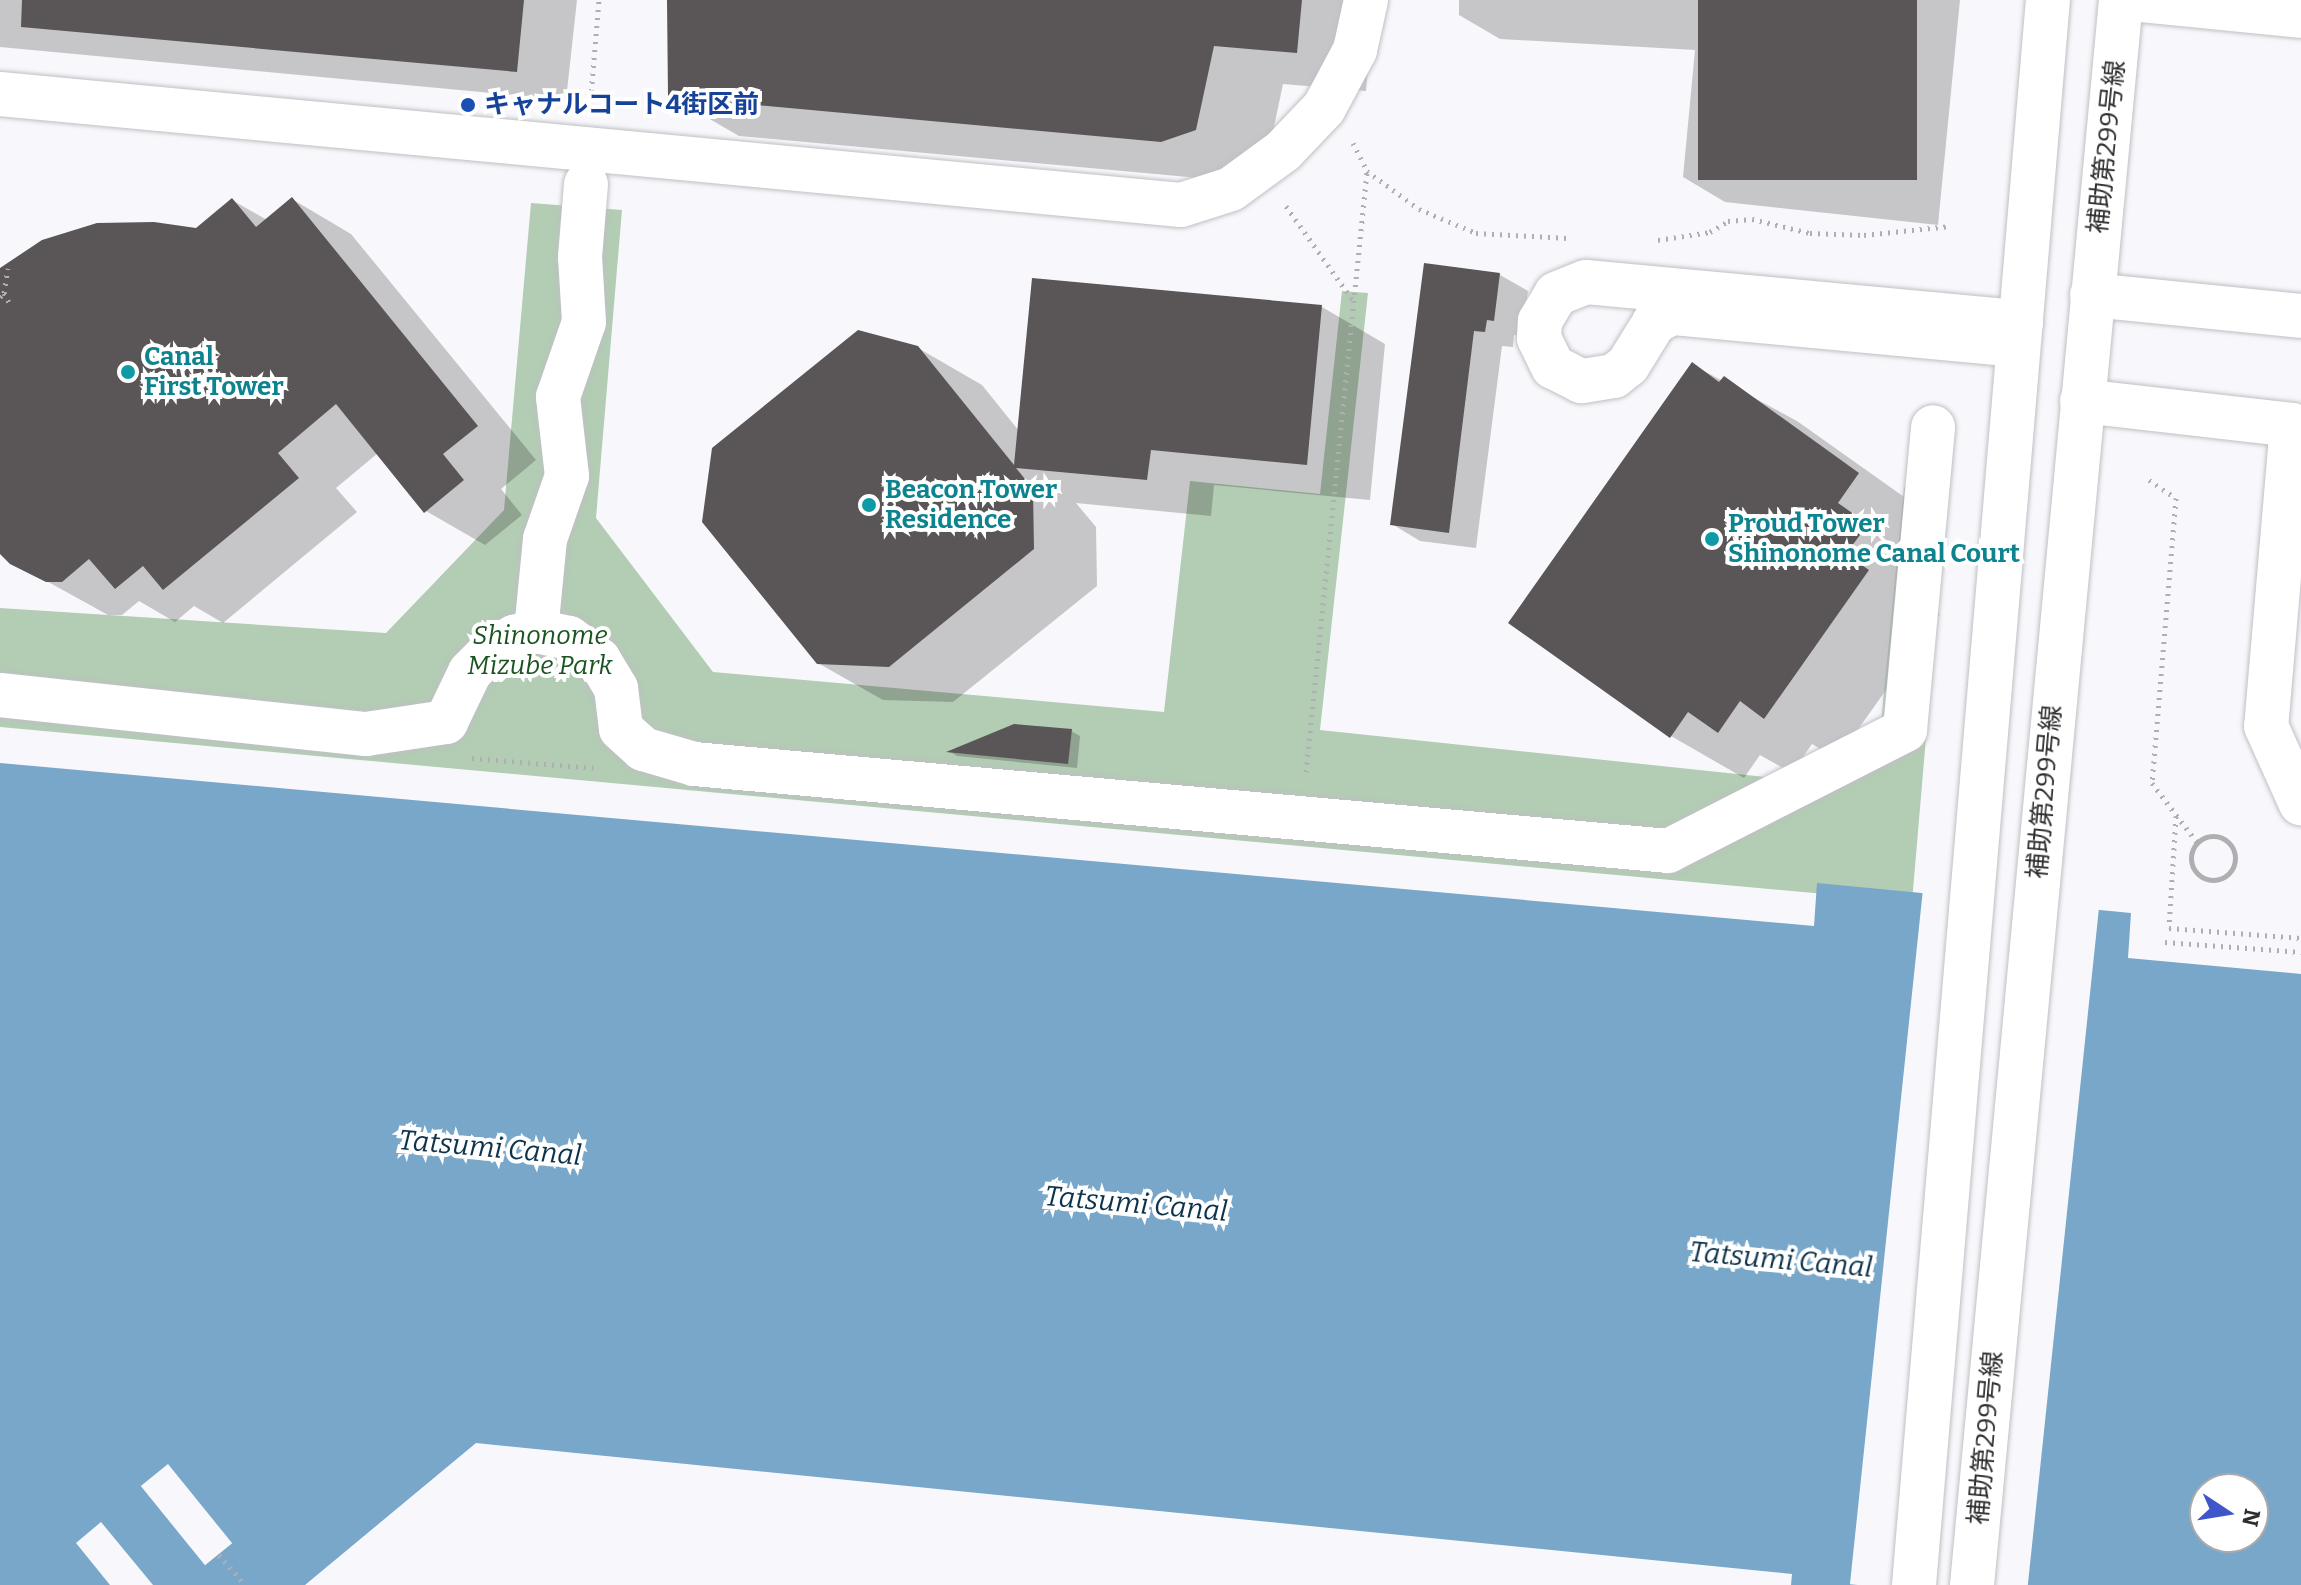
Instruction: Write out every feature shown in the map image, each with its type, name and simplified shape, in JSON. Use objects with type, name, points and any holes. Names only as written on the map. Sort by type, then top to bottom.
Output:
[{"type":"street","points":[[0,94],[1181,205],[1231,189],[1283,151],[1324,108],[1355,50],[1366,0]]},
{"type":"street","points":[[1914,1585],[2048,0]]},
{"type":"street","name":"補助第299号線","points":[[1972,1585],[2121,0]]},
{"type":"street","points":[[2141,0],[2301,16]]},
{"type":"street","points":[[536,631],[545,539],[567,476],[558,397],[584,322],[580,257],[586,184]]},
{"type":"street","points":[[1586,282],[2020,334],[1671,313],[1654,323],[1628,365],[1614,376],[1598,381],[1581,381],[1553,367],[1539,338],[1540,321],[1556,294],[1586,282]]},
{"type":"street","points":[[2092,295],[2301,316]]},
{"type":"street","points":[[2082,401],[2292,425],[2289,591],[2266,726],[2301,804]]},
{"type":"street","points":[[0,695],[366,734],[446,722],[470,672],[489,653],[514,637],[536,631],[569,638],[599,660],[616,688],[621,729],[643,749],[694,764],[1668,851],[1905,730],[1933,427]]},
{"type":"path","points":[[589,116],[599,0]]},
{"type":"path","points":[[1351,139],[1367,171],[1419,209],[1476,233],[1580,240]]},
{"type":"path","points":[[1301,817],[1367,171]]},
{"type":"path","points":[[1281,198],[1354,302]]},
{"type":"path","points":[[1647,241],[1710,232],[1728,221],[1752,219],[1810,233],[1864,235],[1951,226]]},
{"type":"path","points":[[8,268],[2,295],[10,304]]},
{"type":"path","points":[[2149,480],[2176,498],[2152,783],[2197,842]]},
{"type":"path","points":[[470,758],[589,768]]},
{"type":"path","points":[[2176,815],[2169,928],[2301,938]]},
{"type":"path","points":[[2217,835],[2226,840],[2233,848],[2235,860],[2231,872],[2222,879],[2210,881],[2198,876],[2191,866],[2191,853],[2197,842],[2217,835]]},
{"type":"path","points":[[2165,942],[2301,952]]},
{"type":"path","points":[[219,1555],[245,1585]]},
{"type":"green space","name":"Shinonome Mizube Park","points":[[531,203],[622,210],[596,518],[713,672],[1164,712],[1190,481],[1320,494],[1342,291],[1368,293],[1320,730],[1775,778],[1881,724],[1904,487],[1947,491],[1912,902],[0,727],[0,608],[386,633],[504,510]]},
{"type":"water","name":"Tatsumi Canal","points":[[0,763],[1814,926],[1817,883],[2131,913],[2128,958],[2301,974],[2301,1585],[1791,1585],[1792,1574],[476,1443],[305,1585],[0,1585]]},
{"type":"pier","points":[[1923,889],[2099,908],[2028,1585],[1850,1584]]},
{"type":"pier","points":[[168,1464],[232,1543],[205,1565],[141,1486]]},
{"type":"pier","points":[[101,1522],[153,1585],[110,1585],[76,1543]]},
{"type":"building","points":[[22,0],[524,0],[517,72],[21,27]]},
{"type":"building","points":[[667,0],[1302,0],[1297,53],[1214,46],[1196,130],[1161,142],[668,97]]},
{"type":"building","points":[[1698,0],[1917,0],[1917,180],[1698,180]]},
{"type":"building","name":"Canal First Tower","points":[[292,197],[478,426],[443,454],[464,480],[424,513],[336,404],[278,453],[299,478],[163,590],[143,566],[115,589],[89,559],[62,582],[46,582],[10,564],[0,554],[0,268],[42,240],[97,223],[154,222],[196,228],[232,198],[256,227]]},
{"type":"building","points":[[1424,263],[1500,273],[1494,321],[1487,320],[1485,332],[1474,331],[1449,533],[1390,525]]},
{"type":"building","points":[[1032,278],[1322,305],[1307,465],[1151,450],[1147,480],[1016,468],[1033,489],[1034,549],[889,667],[817,664],[702,522],[712,448],[858,330],[918,346],[1014,465]]},
{"type":"building","name":"Proud Tower Shinonome Canal Court","points":[[1692,362],[1719,382],[1724,376],[1859,473],[1838,503],[1868,524],[1846,554],[1869,570],[1764,719],[1740,701],[1718,733],[1688,712],[1670,738],[1508,623]]},
{"type":"building","points":[[1014,724],[1072,729],[1068,764],[946,752]]},
{"type":"place","name":"キャナルコート4街区前","points":[[468,105]]},
{"type":"place","name":"Canal First Tower","points":[[128,372]]},
{"type":"place","name":"Beacon Tower Residence","points":[[869,505]]},
{"type":"place","name":"Proud Tower Shinonome Canal Court","points":[[1712,539]]}]
